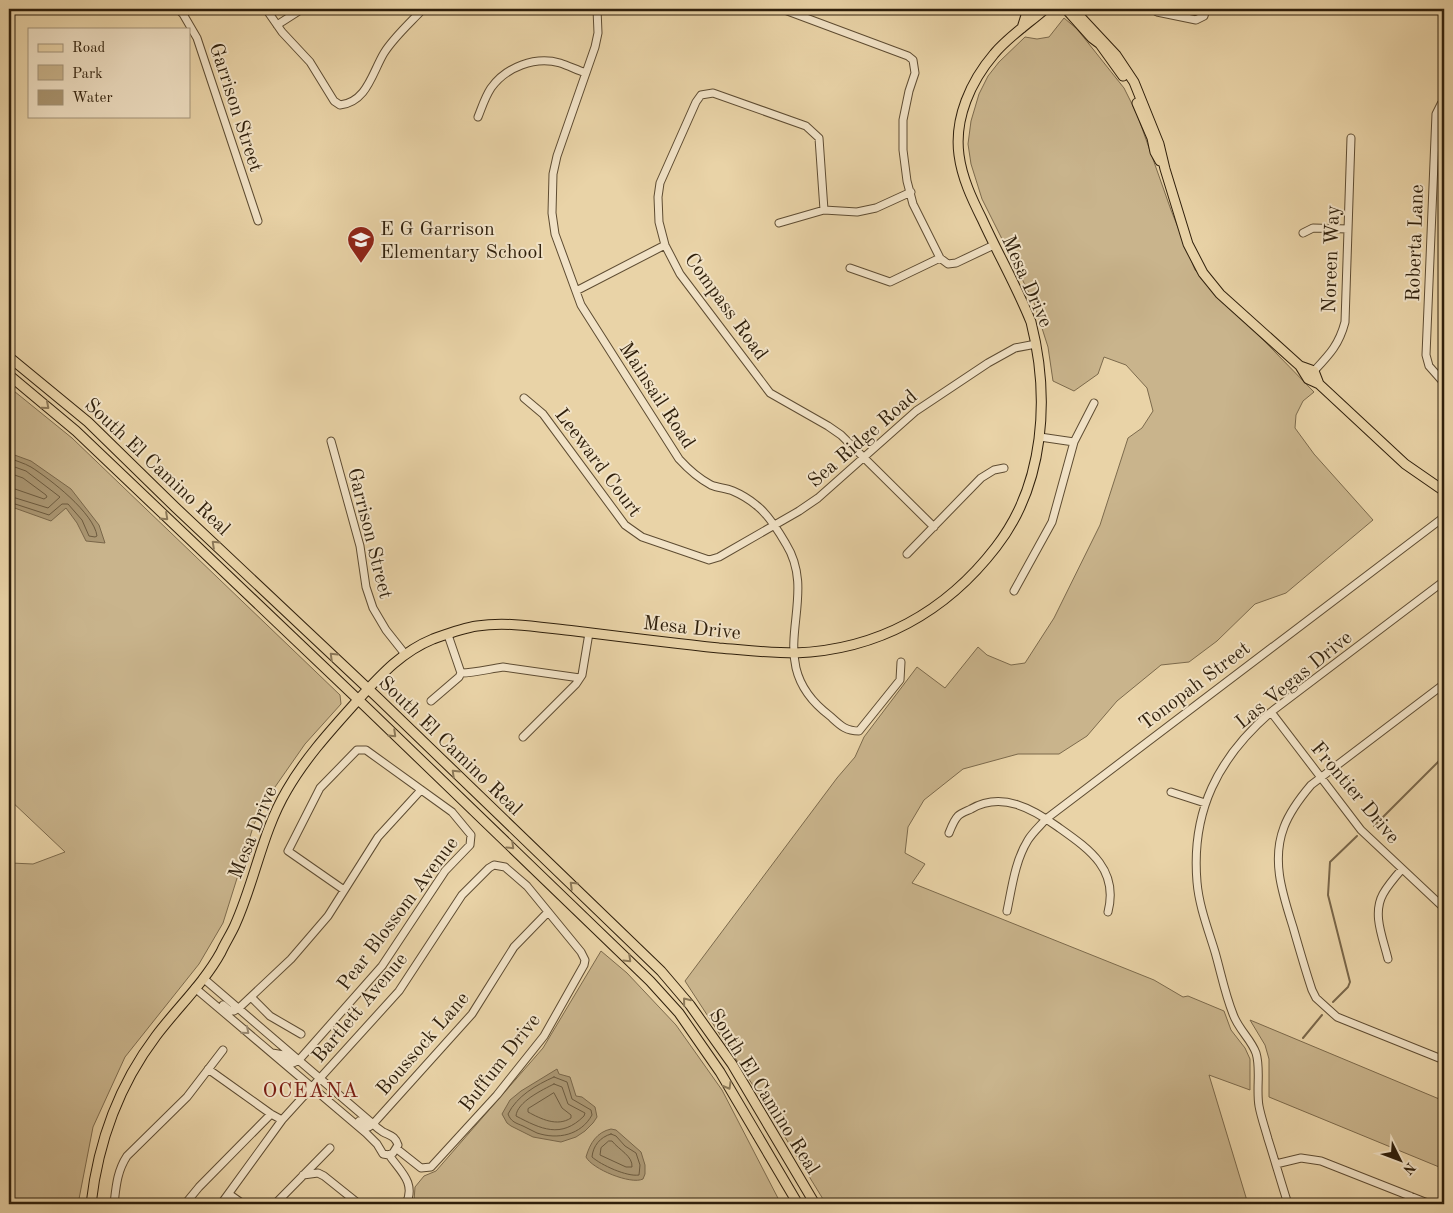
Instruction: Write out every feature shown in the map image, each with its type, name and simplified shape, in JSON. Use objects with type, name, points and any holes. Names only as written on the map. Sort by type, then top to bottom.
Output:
[{"type":"main road","points":[[1022,29],[1028,9]]},
{"type":"main road","name":"Mesa Drive","points":[[91,1204],[99,1155],[110,1119],[124,1089],[155,1037],[218,957],[236,922],[270,824],[286,792],[310,754],[387,668],[405,654],[432,640],[474,626],[494,625],[528,626],[655,642],[761,652],[793,653],[857,644],[888,633],[932,610],[969,580],[1002,540],[1021,505],[1035,462],[1040,437],[1042,386],[1036,344],[1024,306],[994,246],[962,171],[959,154],[960,125],[963,109],[971,87],[980,71],[995,52],[1045,9]]},
{"type":"main road","points":[[1066,9],[1092,38],[1100,44],[1126,80],[1149,131],[1154,152],[1165,170]]},
{"type":"main road","points":[[1073,9],[1116,55],[1134,82],[1156,135],[1188,244],[1203,273],[1220,294],[1300,366],[1306,378],[1319,384],[1405,464],[1444,491]]},
{"type":"main road","name":"South El Camino Real","points":[[9,357],[88,422],[635,946],[680,992],[732,1064],[804,1187],[816,1204]]},
{"type":"main road","points":[[1300,366],[1314,371],[1319,384]]},
{"type":"main road","name":"South El Camino Real","points":[[9,375],[76,431],[632,963],[679,1013],[720,1072],[798,1204]]},
{"type":"street","name":"Garrison Street","points":[[178,9],[191,27],[200,48],[258,221]]},
{"type":"street","points":[[266,9],[277,25],[310,62],[334,101],[340,105],[351,104],[363,92],[384,53],[423,9]]},
{"type":"street","points":[[277,25],[302,9]]},
{"type":"street","name":"Mainsail Road","points":[[597,9],[598,33],[557,156],[553,174],[552,213],[555,234],[581,305],[679,459],[691,473],[712,486],[734,491],[757,505],[791,552],[795,560],[798,583],[793,653],[795,667],[804,690],[810,699],[848,731],[856,731],[864,727],[900,680],[901,662]]},
{"type":"street","points":[[782,9],[908,56],[913,60],[915,73],[903,120],[903,150],[907,181],[913,204],[940,258],[948,264],[956,263],[994,246]]},
{"type":"street","points":[[1152,9],[1157,12],[1196,20],[1204,16],[1206,9]]},
{"type":"street","points":[[478,117],[484,100],[494,84],[499,78],[520,65],[541,61],[559,63],[586,73]]},
{"type":"street","name":"Compass Road","points":[[824,210],[819,138],[815,132],[806,126],[713,93],[702,95],[696,102],[660,183],[658,197],[659,222],[665,245],[680,274],[770,393],[841,435],[934,527]]},
{"type":"street","name":"Roberta Lane","points":[[1444,101],[1436,111],[1426,356],[1429,366],[1444,383]]},
{"type":"street","name":"Noreen Way","points":[[1314,371],[1334,349],[1341,337],[1345,322],[1351,138]]},
{"type":"street","points":[[779,223],[824,210],[857,212],[876,208],[911,192]]},
{"type":"street","points":[[1304,233],[1314,228],[1348,228]]},
{"type":"street","points":[[576,291],[665,245]]},
{"type":"street","points":[[850,268],[890,282],[940,258]]},
{"type":"street","name":"Sea Ridge Road","points":[[709,560],[719,557],[774,526],[818,498],[916,411],[931,400],[1015,348],[1036,344]]},
{"type":"street","name":"Leeward Court","points":[[524,398],[543,414],[625,525],[642,537],[709,560]]},
{"type":"street","points":[[1014,591],[1052,522],[1074,442],[1094,403]]},
{"type":"street","points":[[1040,437],[1074,442]]},
{"type":"street","name":"Garrison Street","points":[[331,440],[360,546],[366,587],[386,630],[405,654]]},
{"type":"street","points":[[907,554],[981,478],[994,470],[1004,468]]},
{"type":"street","name":"Tonopah Street","points":[[1007,911],[1015,870],[1023,849],[1029,838],[1046,819],[1444,517]]},
{"type":"street","name":"Las Vegas Drive","points":[[1288,1204],[1259,1108],[1256,1052],[1233,1015],[1202,909],[1197,883],[1196,849],[1199,826],[1214,780],[1232,752],[1251,730],[1271,712],[1444,581]]},
{"type":"street","points":[[523,737],[580,678],[589,633]]},
{"type":"street","points":[[448,635],[461,674]]},
{"type":"street","points":[[431,700],[461,674],[503,668],[580,678]]},
{"type":"street","points":[[1444,684],[1311,785],[1294,806],[1284,827],[1279,849],[1278,868],[1282,892],[1316,998],[1337,1017],[1444,1060]]},
{"type":"street","name":"Frontier Drive","points":[[1271,712],[1361,830],[1444,908]]},
{"type":"street","name":"Pear Blossom Avenue","points":[[299,1060],[382,966],[444,871],[470,845],[471,835],[452,812],[366,750],[357,750],[320,788],[288,851],[344,890]]},
{"type":"street","points":[[213,1003],[222,1004],[229,1010],[234,1011],[291,959],[328,916],[378,836],[421,790]]},
{"type":"street","points":[[1172,792],[1205,803]]},
{"type":"street","points":[[949,833],[958,816],[977,805],[991,802],[1014,803],[1034,811],[1082,844],[1100,862],[1110,887],[1111,903],[1108,912]]},
{"type":"street","name":"Bartlett Avenue","points":[[221,1204],[282,1120],[399,991],[462,895],[489,868],[494,866],[505,867],[527,886],[548,912]]},
{"type":"street","points":[[1388,959],[1378,917],[1380,901],[1402,869]]},
{"type":"street","name":"Boussock Lane","points":[[373,1124],[472,1014],[514,947],[548,912]]},
{"type":"street","name":"Buffum Drive","points":[[397,1149],[421,1168],[431,1167],[497,1095],[544,1036],[585,960],[581,952],[548,912]]},
{"type":"street","points":[[203,978],[373,1124],[392,1135],[398,1145],[397,1149],[389,1155]]},
{"type":"street","points":[[195,988],[371,1138],[383,1154],[389,1155],[409,1184],[410,1195],[406,1204]]},
{"type":"street","points":[[251,996],[270,1016],[301,1034]]},
{"type":"street","points":[[114,1204],[121,1164],[187,1097],[223,1050]]},
{"type":"street","points":[[272,1053],[284,1056],[293,1063],[299,1060]]},
{"type":"street","points":[[208,1069],[270,1114],[282,1120]]},
{"type":"street","points":[[185,1204],[270,1114]]},
{"type":"street","points":[[346,1116],[357,1120],[365,1126],[373,1124]]},
{"type":"street","points":[[275,1204],[330,1148]]},
{"type":"street","points":[[1276,1164],[1301,1158],[1321,1161],[1430,1204]]},
{"type":"street","points":[[303,1175],[318,1173],[324,1176],[359,1204]]},
{"type":"street","points":[[229,1194],[243,1204]]},
{"type":"street","points":[[1406,1204],[1410,1196]]},
{"type":"green space","points":[[1064,18],[1077,29],[1124,88],[1137,114],[1171,210],[1195,270],[1314,392],[1303,401],[1296,415],[1295,428],[1314,454],[1373,520],[1286,593],[1255,604],[1217,641],[1189,662],[1161,665],[1117,701],[1087,736],[1059,754],[1018,754],[963,769],[924,800],[908,827],[905,853],[925,864],[912,883],[1154,980],[1183,997],[1188,996],[1224,1011],[1231,1030],[1245,1048],[1250,1059],[1250,1090],[1209,1075],[1248,1204],[826,1204],[758,1093],[685,981],[837,778],[855,757],[864,737],[917,667],[945,688],[978,647],[987,655],[1011,665],[1025,663],[1054,618],[1100,525],[1128,438],[1142,428],[1153,411],[1147,388],[1126,365],[1104,357],[1098,374],[1074,391],[1053,381],[1048,347],[1034,303],[982,199],[971,164],[968,144],[971,121],[979,94],[988,76],[999,62],[1025,37],[1037,39],[1049,37]]},
{"type":"green space","points":[[9,387],[72,438],[340,695],[341,704],[305,744],[275,787],[254,824],[223,923],[199,964],[125,1057],[93,1127],[78,1204],[9,1204],[9,865],[11,863],[33,864],[65,852],[9,799]]},
{"type":"green space","points":[[601,951],[627,973],[676,1025],[722,1090],[781,1204],[411,1204],[414,1201],[415,1187],[424,1176],[436,1171],[543,1048]]},
{"type":"green space","points":[[1250,1020],[1444,1101],[1444,1169],[1269,1097],[1269,1059],[1265,1045]]},
{"type":"water","points":[[9,453],[31,461],[71,489],[99,525],[105,543],[86,541],[77,523],[66,508],[51,521],[9,506]]},
{"type":"water","points":[[557,1069],[559,1074],[570,1077],[576,1096],[582,1097],[595,1107],[597,1117],[593,1123],[576,1137],[561,1142],[533,1137],[507,1123],[502,1114],[510,1100]]},
{"type":"water","points":[[611,1129],[616,1130],[641,1152],[645,1165],[643,1179],[630,1180],[612,1175],[590,1162],[586,1157],[598,1135]]},
{"type":"waterway","points":[[1374,826],[1444,756]]},
{"type":"waterway","points":[[1333,1002],[1348,987],[1350,982],[1328,895],[1330,862],[1357,836]]},
{"type":"waterway","points":[[1303,1038],[1322,1015]]},
{"type":"place","name":"E G Garrison Elementary School","points":[[361,264]]},
{"type":"district","name":"OCEANA","points":[[311,1090]]}]
